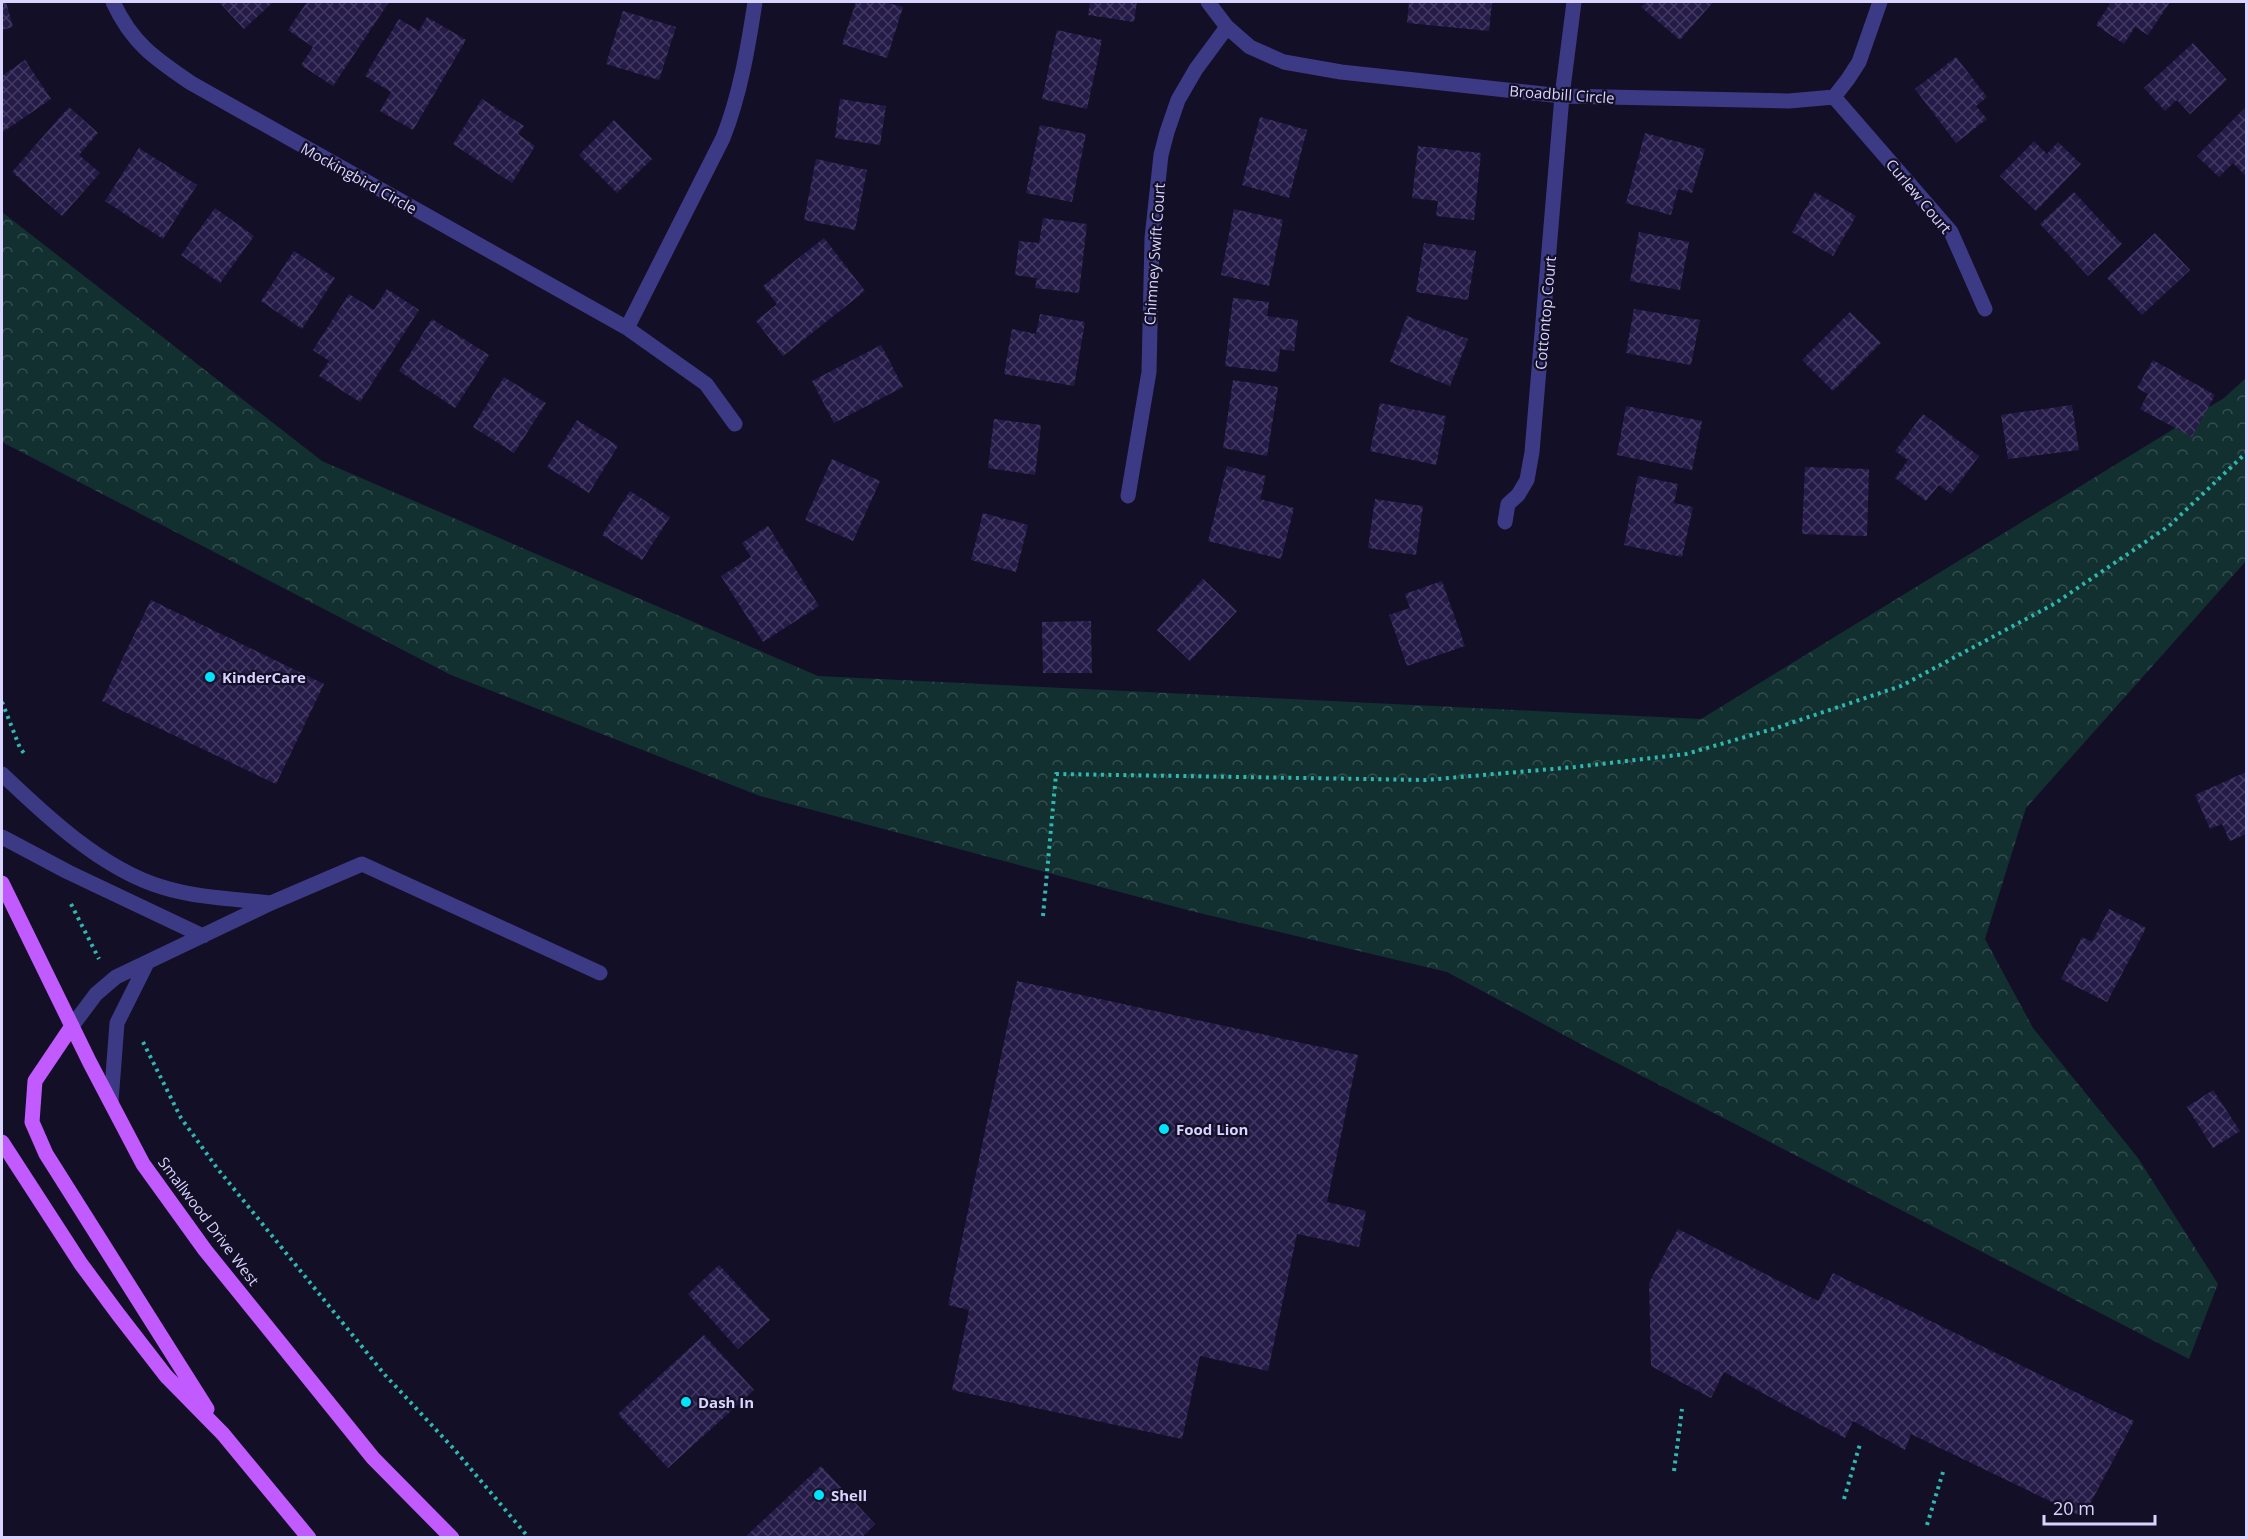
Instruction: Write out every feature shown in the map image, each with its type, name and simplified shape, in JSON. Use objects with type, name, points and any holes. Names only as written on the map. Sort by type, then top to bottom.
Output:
[{"type":"main road","name":"Smallwood Drive West","points":[[2,883],[143,1164],[205,1250],[373,1458],[452,1538]]},
{"type":"main road","points":[[72,1026],[35,1081],[32,1122],[46,1154],[223,1434]]},
{"type":"main road","points":[[2,1142],[81,1264],[166,1376],[223,1434],[309,1538]]},
{"type":"street","name":"Mockingbird Circle","points":[[112,2],[138,43],[158,61],[191,83],[627,328],[706,384],[735,424]]},
{"type":"street","points":[[627,328],[723,138],[731,117],[744,66],[755,2]]},
{"type":"street","name":"Broadbill Circle","points":[[1208,2],[1227,27],[1250,47],[1284,63],[1341,72],[1562,96],[1789,101],[1834,97]]},
{"type":"street","name":"Cottontop Court","points":[[1505,522],[1508,504],[1518,495],[1527,480],[1532,452],[1562,96],[1574,2]]},
{"type":"street","points":[[1834,97],[1859,62],[1880,2]]},
{"type":"street","name":"Chimney Swift Court","points":[[1128,496],[1149,372],[1152,238],[1161,155],[1178,100],[1196,69],[1227,27]]},
{"type":"street","name":"Curlew Court","points":[[1834,97],[1951,232],[1985,309]]},
{"type":"street","points":[[2,774],[77,841],[124,871],[161,887],[203,896],[271,903]]},
{"type":"street","points":[[2,837],[68,872],[203,936]]},
{"type":"street","points":[[72,1026],[96,994],[116,977],[271,903],[362,864],[600,973]]},
{"type":"street","points":[[111,1102],[117,1023],[147,963]]},
{"type":"path","points":[[1042,916],[1056,774],[1426,780],[1575,767],[1686,754],[1773,729],[1901,686],[2054,604],[2169,526],[2247,453]]},
{"type":"path","points":[[2,702],[20,748],[27,758]]},
{"type":"path","points":[[68,899],[102,965]]},
{"type":"path","points":[[139,1034],[181,1118],[217,1168],[385,1375],[454,1449],[529,1538]]},
{"type":"path","points":[[1674,1471],[1682,1408]]},
{"type":"path","points":[[1844,1499],[1860,1444]]},
{"type":"path","points":[[1927,1526],[1943,1472]]},
{"type":"green space","points":[[2,212],[322,461],[818,676],[1701,719],[2224,398],[2246,378],[2246,561],[2026,808],[1985,939],[2033,1028],[2138,1158],[2218,1284],[2189,1359],[1588,1048],[1447,972],[1191,911],[760,796],[451,675],[2,442]]},
{"type":"building","points":[[2,2],[6,2],[13,27],[2,30]]},
{"type":"building","points":[[219,2],[273,2],[244,29]]},
{"type":"building","points":[[307,2],[389,2],[333,86],[301,65],[313,47],[288,30]]},
{"type":"building","points":[[856,2],[884,2],[903,7],[887,58],[842,44]]},
{"type":"building","points":[[1090,2],[1137,2],[1134,22],[1088,15]]},
{"type":"building","points":[[1409,2],[1492,2],[1489,31],[1407,23]]},
{"type":"building","points":[[1646,2],[1713,2],[1680,40],[1641,7]]},
{"type":"building","points":[[2107,2],[2170,2],[2148,35],[2135,27],[2124,44],[2096,25],[2110,4]]},
{"type":"building","points":[[623,11],[676,27],[659,80],[606,64]]},
{"type":"building","points":[[427,17],[466,40],[413,130],[380,111],[391,92],[365,76],[399,19],[419,31]]},
{"type":"building","points":[[1057,30],[1102,40],[1087,109],[1042,99]]},
{"type":"building","points":[[2193,43],[2227,80],[2190,114],[2177,100],[2165,111],[2144,88]]},
{"type":"building","points":[[1956,57],[1987,97],[1976,106],[1987,119],[1956,143],[1915,89]]},
{"type":"building","points":[[25,60],[51,99],[3,132],[2,76]]},
{"type":"building","points":[[482,99],[524,126],[518,134],[535,146],[512,183],[453,144]]},
{"type":"building","points":[[840,99],[886,106],[880,145],[835,138]]},
{"type":"building","points":[[69,107],[98,133],[79,155],[100,173],[62,216],[12,172]]},
{"type":"building","points":[[2244,109],[2246,111],[2246,176],[2233,163],[2219,177],[2197,156]]},
{"type":"building","points":[[1260,117],[1307,130],[1289,198],[1242,185]]},
{"type":"building","points":[[614,120],[652,159],[617,193],[579,155]]},
{"type":"building","points":[[1040,125],[1086,134],[1072,202],[1026,193]]},
{"type":"building","points":[[1645,133],[1705,149],[1692,193],[1678,189],[1671,215],[1626,203]]},
{"type":"building","points":[[2034,141],[2047,154],[2058,142],[2081,164],[2036,211],[2000,176]]},
{"type":"building","points":[[1418,146],[1481,153],[1474,220],[1436,216],[1438,201],[1412,198]]},
{"type":"building","points":[[139,148],[197,185],[163,239],[105,201]]},
{"type":"building","points":[[816,159],[867,170],[855,230],[804,220]]},
{"type":"building","points":[[1815,192],[1856,216],[1833,256],[1792,232]]},
{"type":"building","points":[[2074,192],[2122,244],[2088,276],[2040,224]]},
{"type":"building","points":[[215,208],[254,236],[220,283],[181,255]]},
{"type":"building","points":[[1234,209],[1283,220],[1269,286],[1221,275]]},
{"type":"building","points":[[1043,218],[1087,224],[1079,293],[1035,288],[1037,278],[1015,275],[1019,241],[1039,243]]},
{"type":"building","points":[[1639,232],[1689,242],[1680,290],[1630,281]]},
{"type":"building","points":[[2155,233],[2190,270],[2142,315],[2107,278]]},
{"type":"building","points":[[824,238],[865,291],[783,356],[756,321],[777,304],[763,286]]},
{"type":"building","points":[[1424,243],[1476,251],[1468,300],[1416,292]]},
{"type":"building","points":[[294,251],[335,278],[302,329],[261,301]]},
{"type":"building","points":[[387,289],[419,310],[360,402],[319,376],[329,361],[313,350],[349,294],[374,310]]},
{"type":"building","points":[[1233,298],[1269,302],[1267,316],[1298,320],[1294,351],[1280,349],[1277,372],[1225,366]]},
{"type":"building","points":[[1634,309],[1700,320],[1691,365],[1626,353]]},
{"type":"building","points":[[1850,312],[1881,343],[1833,391],[1802,360]]},
{"type":"building","points":[[1040,314],[1085,322],[1074,386],[1004,374],[1012,329],[1036,334]]},
{"type":"building","points":[[1407,316],[1468,339],[1450,386],[1390,362]]},
{"type":"building","points":[[432,319],[489,355],[455,408],[399,371]]},
{"type":"building","points":[[881,345],[903,387],[834,423],[812,381]]},
{"type":"building","points":[[2153,360],[2215,395],[2192,437],[2140,409],[2148,394],[2137,388]]},
{"type":"building","points":[[504,377],[546,403],[514,453],[473,427]]},
{"type":"building","points":[[1233,380],[1278,387],[1267,456],[1223,448]]},
{"type":"building","points":[[1380,403],[1446,416],[1436,465],[1370,451]]},
{"type":"building","points":[[2072,405],[2079,450],[2008,459],[2001,415]]},
{"type":"building","points":[[1626,406],[1702,421],[1692,470],[1617,455]]},
{"type":"building","points":[[1923,414],[1979,456],[1951,494],[1939,485],[1926,501],[1895,478],[1908,460],[1895,451]]},
{"type":"building","points":[[994,419],[1041,425],[1035,475],[988,468]]},
{"type":"building","points":[[577,420],[618,446],[589,493],[547,467]]},
{"type":"building","points":[[832,459],[880,481],[853,541],[805,520]]},
{"type":"building","points":[[1227,466],[1266,476],[1260,499],[1294,508],[1281,559],[1208,541]]},
{"type":"building","points":[[1805,467],[1869,469],[1867,536],[1802,534]]},
{"type":"building","points":[[1638,476],[1678,484],[1674,503],[1693,507],[1682,557],[1624,545]]},
{"type":"building","points":[[630,491],[670,517],[642,560],[602,535]]},
{"type":"building","points":[[1375,499],[1423,506],[1416,555],[1368,548]]},
{"type":"building","points":[[983,513],[1028,525],[1016,572],[971,560]]},
{"type":"building","points":[[768,526],[819,606],[763,642],[721,576],[751,557],[742,543]]},
{"type":"building","points":[[1203,579],[1237,611],[1190,661],[1157,630]]},
{"type":"building","points":[[1442,581],[1465,646],[1407,666],[1389,615],[1410,608],[1405,594]]},
{"type":"building","points":[[151,600],[324,684],[276,784],[102,701]]},
{"type":"building","points":[[1091,621],[1092,673],[1043,673],[1042,622]]},
{"type":"building","points":[[2246,772],[2246,834],[2230,841],[2222,824],[2210,829],[2195,795]]},
{"type":"building","points":[[2109,909],[2146,928],[2107,1002],[2061,979],[2082,937],[2092,942]]},
{"type":"building","name":"Food Lion","points":[[1017,981],[1358,1055],[1327,1202],[1366,1211],[1359,1247],[1297,1234],[1268,1371],[1200,1356],[1182,1439],[952,1390],[969,1310],[948,1305]]},
{"type":"building","points":[[2213,1090],[2240,1131],[2213,1148],[2187,1107]]},
{"type":"building","points":[[1678,1229],[1818,1301],[1833,1273],[2134,1421],[2083,1517],[1911,1434],[1905,1450],[1853,1421],[1845,1438],[1724,1372],[1711,1398],[1651,1366],[1649,1283]]},
{"type":"building","points":[[719,1265],[770,1320],[738,1349],[688,1294]]},
{"type":"building","name":"Dash In","points":[[704,1335],[754,1390],[668,1468],[618,1414]]},
{"type":"building","name":"Shell","points":[[821,1466],[875,1524],[861,1538],[744,1538]]},
{"type":"place","name":"KinderCare","points":[[210,677]]},
{"type":"place","name":"Food Lion","points":[[1164,1129]]},
{"type":"place","name":"Dash In","points":[[686,1402]]},
{"type":"place","name":"Shell","points":[[819,1495]]}]
